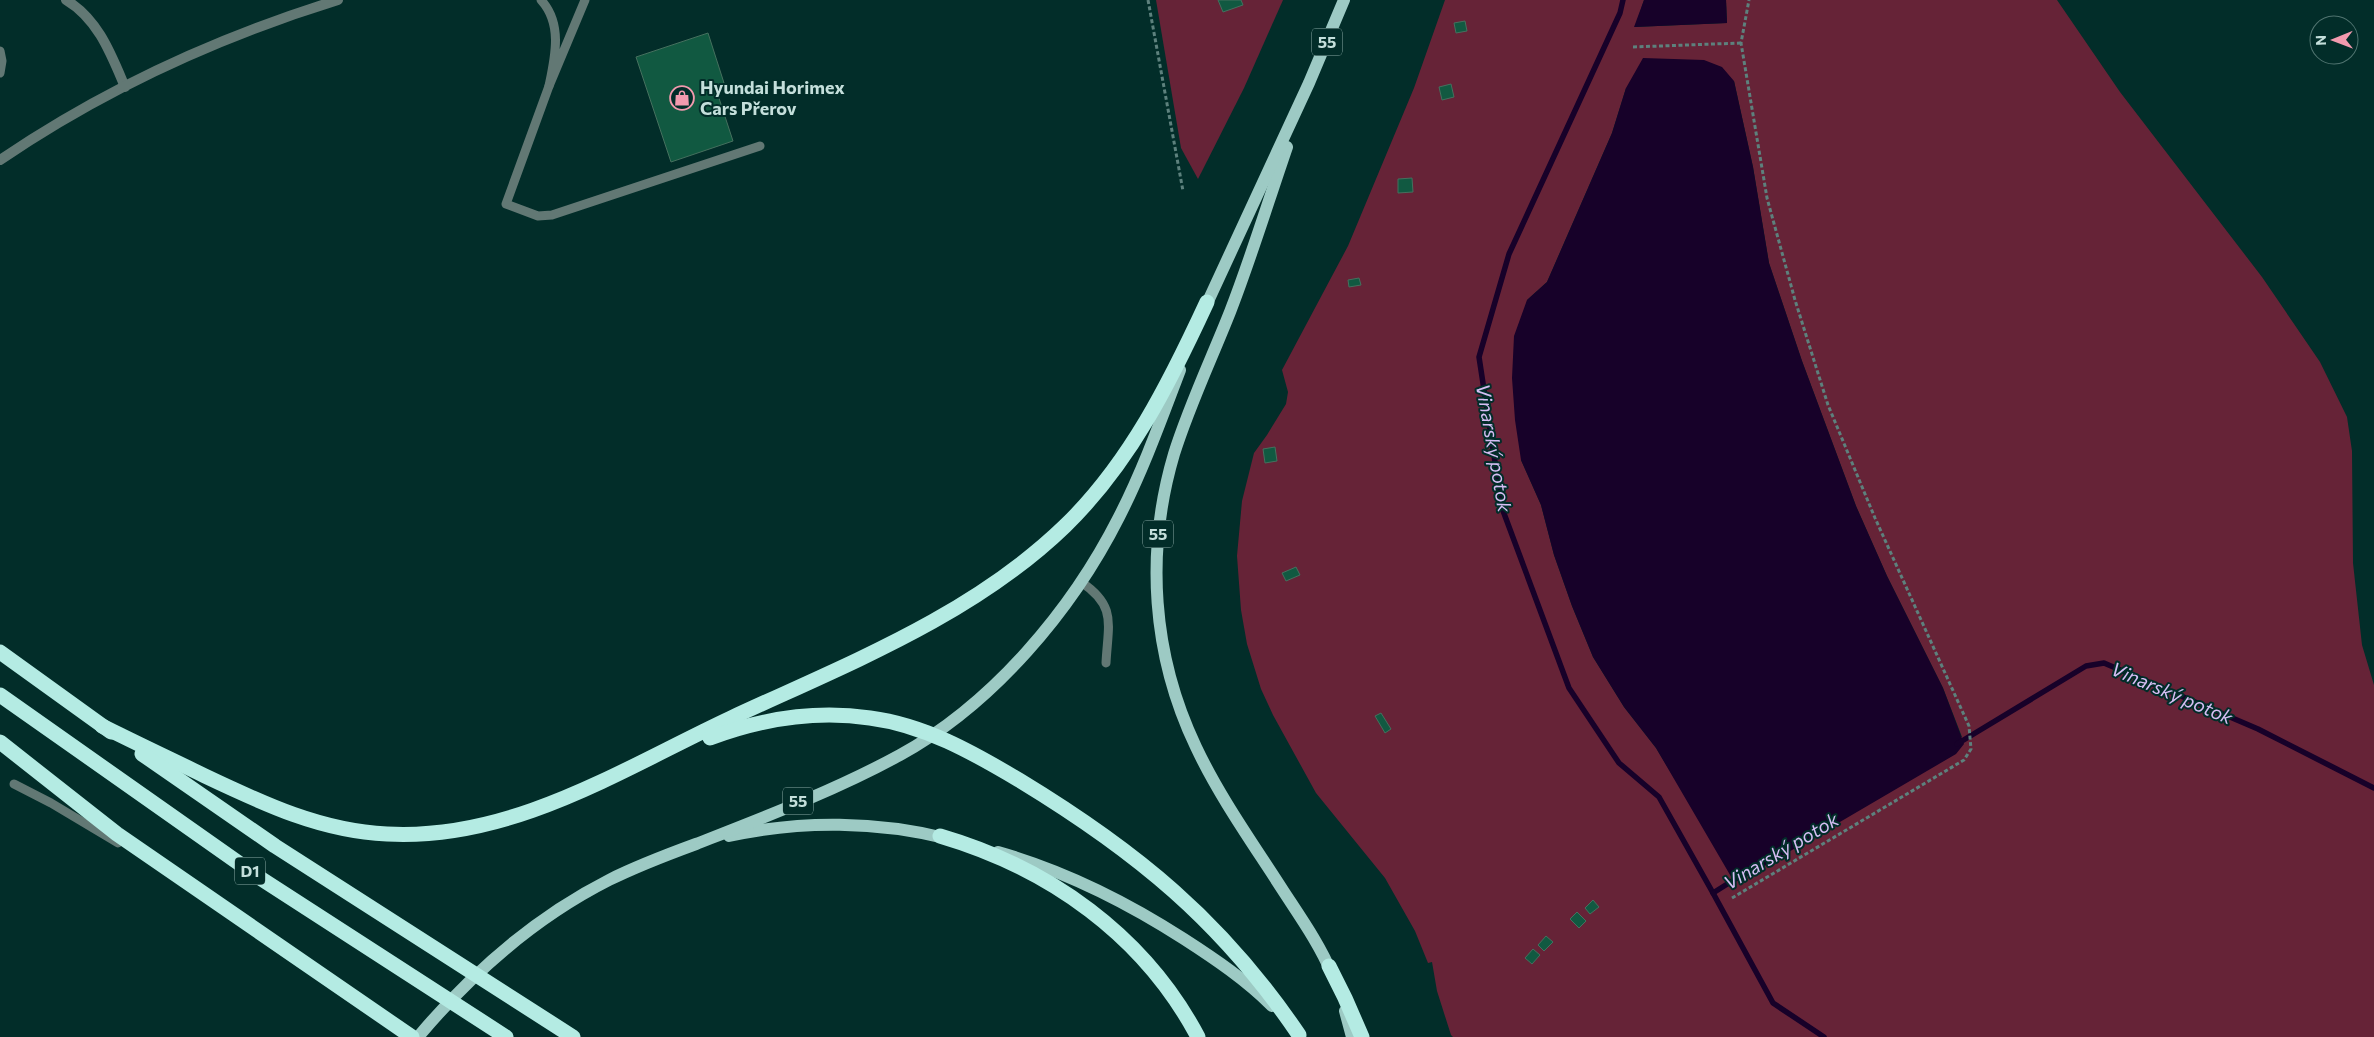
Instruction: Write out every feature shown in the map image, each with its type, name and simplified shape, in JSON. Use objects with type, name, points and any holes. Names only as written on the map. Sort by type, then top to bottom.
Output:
[{"type":"highway","points":[[102,726],[265,805],[338,828],[386,834],[442,832],[503,820],[533,810],[634,766],[907,635],[974,596],[1039,549],[1088,502],[1129,450],[1168,382],[1207,302]]},
{"type":"highway","name":"D1","points":[[0,652],[102,726],[275,846],[573,1037]]},
{"type":"highway","name":"D1","points":[[0,695],[260,878],[506,1037]]},
{"type":"highway","points":[[634,766],[731,730],[778,719],[842,715],[890,722],[928,733],[965,750],[1042,794],[1094,828],[1165,881],[1237,953],[1269,993],[1299,1036]]},
{"type":"highway","points":[[0,742],[117,834],[412,1037]]},
{"type":"highway","points":[[940,836],[989,852],[1020,866],[1051,883],[1093,913],[1138,954],[1160,980],[1198,1037]]},
{"type":"highway","points":[[1329,966],[1362,1037]]},
{"type":"main road","name":"55","points":[[418,1037],[457,993],[491,961],[549,916],[606,882],[644,864],[832,787],[900,755],[970,705],[1026,652],[1081,582],[1114,526],[1135,485],[1207,302],[1309,83],[1344,0]]},
{"type":"main road","name":"55","points":[[1309,83],[1230,311],[1188,414],[1175,453],[1162,502],[1156,603],[1167,664],[1175,694],[1195,745],[1221,794],[1305,924],[1329,966],[1340,992],[1352,1037]]},
{"type":"main road","name":"55","points":[[695,844],[771,829],[820,825],[888,828],[940,836],[1048,868],[1082,881],[1131,906],[1196,947],[1248,984],[1282,1016],[1299,1036]]},
{"type":"street","points":[[66,0],[79,10],[97,30],[125,87]]},
{"type":"street","points":[[0,160],[60,122],[125,87],[231,38],[338,0]]},
{"type":"lane","points":[[541,0],[548,8],[556,30],[555,58],[549,86]]},
{"type":"lane","points":[[585,0],[549,86],[506,204],[538,216],[552,215],[760,146]]},
{"type":"lane","points":[[0,51],[2,61],[0,73]]},
{"type":"lane","points":[[1081,582],[1095,592],[1106,606],[1108,624],[1106,663]]},
{"type":"lane","points":[[14,784],[51,803],[192,886]]},
{"type":"path","points":[[1148,0],[1183,191]]},
{"type":"path","points":[[1732,898],[1964,760],[1971,749],[1969,726],[1875,518],[1828,405],[1795,300],[1767,198],[1741,43],[1749,0]]},
{"type":"path","points":[[1633,47],[1741,43]]},
{"type":"shaded area","points":[[1156,0],[1283,0],[1244,88],[1198,179],[1181,148]]},
{"type":"shaded area","points":[[1445,0],[1644,0],[1635,27],[1727,23],[1726,0],[2057,0],[2120,92],[2262,277],[2320,362],[2347,417],[2352,451],[2353,563],[2362,645],[2374,685],[2374,1037],[1453,1037],[1437,991],[1432,962],[1428,963],[1415,931],[1385,878],[1316,793],[1273,715],[1261,689],[1247,644],[1241,610],[1237,556],[1242,501],[1254,453],[1286,404],[1288,392],[1282,370],[1348,246],[1414,88]],"holes":[[[1734,81],[1753,167],[1769,263],[1802,361],[1856,506],[1887,576],[1943,688],[1962,737],[1695,812],[1656,748],[1624,707],[1593,657],[1554,555],[1541,505],[1521,460],[1527,300],[1547,282],[1612,133],[1626,88]]]},
{"type":"water","points":[[1644,0],[1726,0],[1727,23],[1634,27]]},
{"type":"water","points":[[1643,58],[1704,60],[1722,67],[1734,81],[1753,167],[1769,263],[1802,361],[1856,506],[1887,576],[1943,688],[1964,744],[1956,754],[1739,881],[1733,880],[1656,748],[1624,707],[1593,657],[1554,555],[1541,505],[1521,460],[1515,420],[1512,378],[1514,336],[1527,300],[1547,282],[1612,133],[1626,88]]},
{"type":"building","points":[[1218,0],[1241,0],[1243,5],[1223,12]]},
{"type":"building","points":[[1465,21],[1467,31],[1456,33],[1454,23]]},
{"type":"building","points":[[708,33],[724,83],[715,86],[733,141],[671,162],[636,57]]},
{"type":"building","points":[[1451,84],[1454,97],[1442,100],[1439,87]]},
{"type":"building","points":[[1412,178],[1413,192],[1398,193],[1398,179]]},
{"type":"building","points":[[1359,278],[1361,285],[1349,287],[1348,280]]},
{"type":"building","points":[[1275,447],[1277,461],[1265,463],[1263,449]]},
{"type":"building","points":[[1296,567],[1300,575],[1286,581],[1282,573]]},
{"type":"building","points":[[1381,713],[1391,729],[1385,733],[1375,716]]},
{"type":"building","points":[[1593,900],[1599,907],[1590,914],[1585,908]]},
{"type":"building","points":[[1577,912],[1586,921],[1579,928],[1570,919]]},
{"type":"building","points":[[1546,936],[1553,942],[1544,951],[1538,945]]},
{"type":"building","points":[[1533,949],[1540,955],[1532,964],[1525,958]]},
{"type":"waterway","name":"Vinarský potok","points":[[1623,0],[1620,13],[1509,254],[1479,357],[1502,508],[1569,688],[1619,763],[1659,797],[1713,893],[1740,876]]},
{"type":"waterway","name":"Vinarský potok","points":[[1957,744],[2086,666],[2104,663],[2258,729],[2374,788]]},
{"type":"waterway","points":[[1713,893],[1773,1003],[1824,1037]]},
{"type":"place","name":"Hyundai Horimex Cars Přerov","points":[[682,98]]}]
